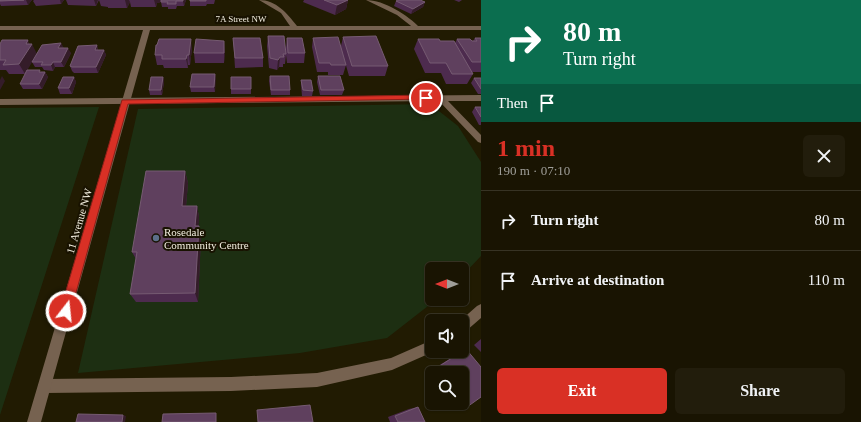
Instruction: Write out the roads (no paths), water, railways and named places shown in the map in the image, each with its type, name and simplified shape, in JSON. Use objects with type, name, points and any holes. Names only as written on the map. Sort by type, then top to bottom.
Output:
[{"type":"street","points":[[262,0],[283,12],[295,28]]},
{"type":"street","points":[[369,0],[399,14],[417,28]]},
{"type":"street","name":"7A Street NW","points":[[0,28],[481,28]]},
{"type":"street","name":"11 Avenue NW","points":[[34,422],[147,28]]},
{"type":"street","points":[[441,98],[481,140]]},
{"type":"street","points":[[0,102],[481,98]]},
{"type":"street","points":[[469,321],[481,310]]},
{"type":"street","points":[[45,386],[231,384],[317,380],[392,364],[425,349]]},
{"type":"place","name":"Rosedale Community Centre","points":[[156,238]]}]
